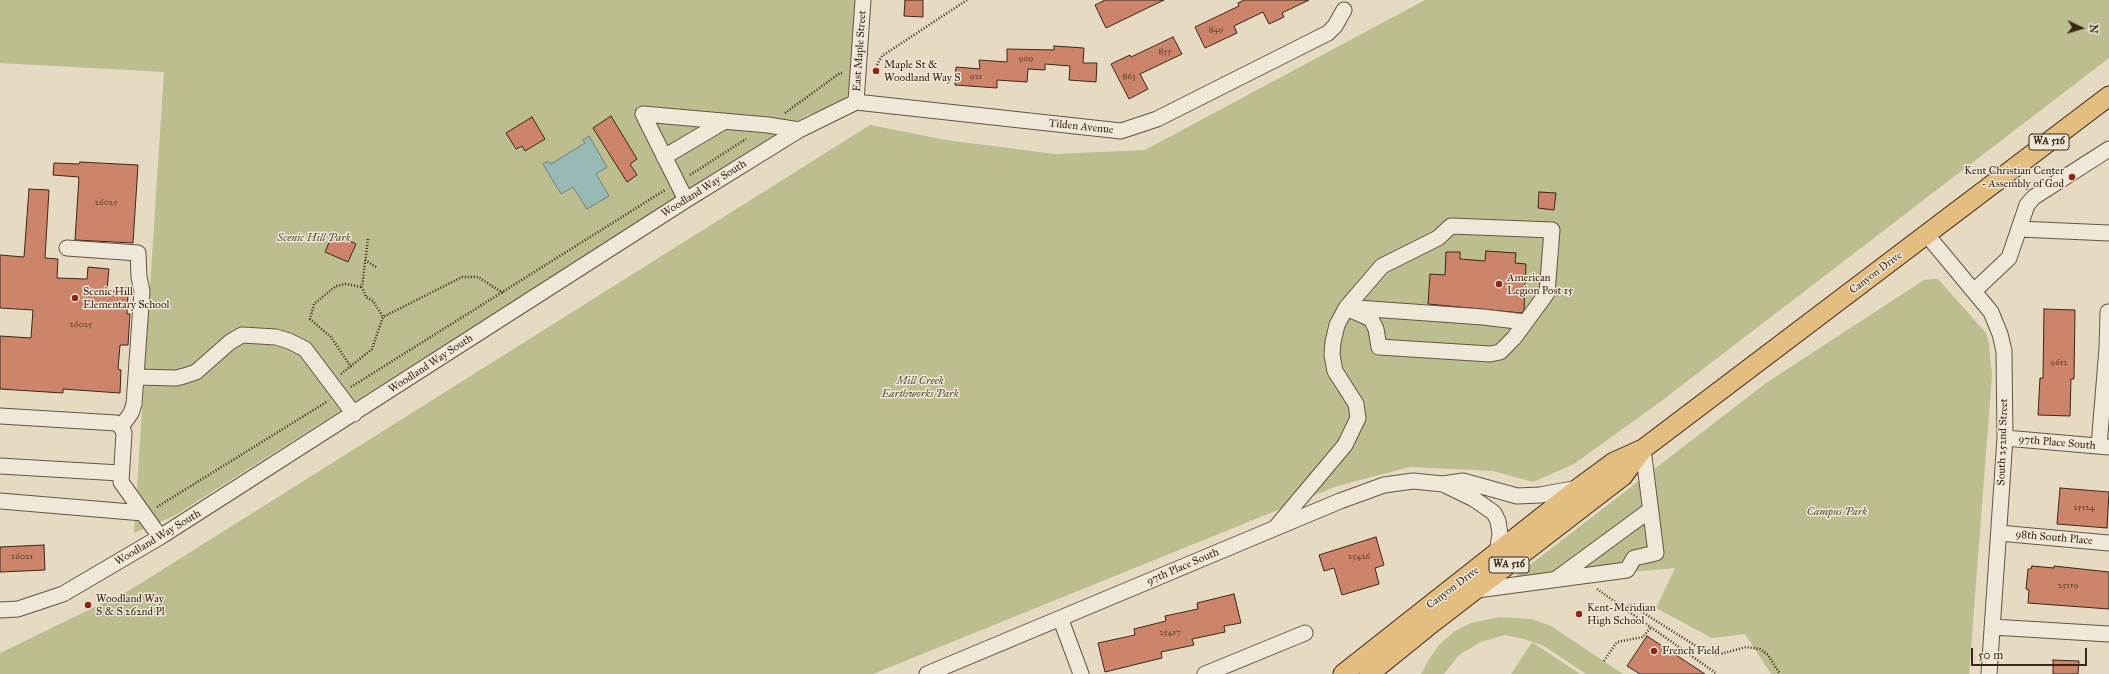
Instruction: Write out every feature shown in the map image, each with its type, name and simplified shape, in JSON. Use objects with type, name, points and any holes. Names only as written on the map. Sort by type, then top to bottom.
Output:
[{"type":"main road","name":"Canyon Drive","points":[[1343,674],[1580,487],[1614,462],[1642,449],[1928,235],[2109,96]]},
{"type":"main road","name":"Canyon Drive","points":[[1369,674],[1623,476],[1642,449]]},
{"type":"street","name":"East Maple Street","points":[[856,102],[863,0]]},
{"type":"street","name":"Tilden Avenue","points":[[856,102],[1121,132],[1157,119],[1328,33],[1344,10]]},
{"type":"street","name":"Woodland Way South","points":[[0,610],[18,609],[63,594],[160,537],[686,200],[799,130],[856,102]]},
{"type":"street","points":[[686,200],[644,114],[768,125],[799,130]]},
{"type":"street","points":[[664,157],[725,121]]},
{"type":"street","points":[[1974,291],[2009,258],[2027,205],[2034,197],[2109,149]]},
{"type":"street","points":[[1276,527],[1345,445],[1358,418],[1356,404],[1335,371],[1332,355],[1337,325],[1346,308],[1382,266],[1438,238],[1451,226],[1552,230],[1547,293],[1500,352],[1490,354],[1379,347],[1376,329],[1371,318],[1346,308]]},
{"type":"street","points":[[2019,229],[2109,233]]},
{"type":"street","name":"South 252nd Street","points":[[1928,235],[1991,312],[2000,334],[2006,382],[2005,438],[1989,674]]},
{"type":"street","points":[[67,248],[138,253],[139,277],[142,290],[134,404],[132,413],[121,427]]},
{"type":"street","points":[[1346,308],[1483,316],[1525,322]]},
{"type":"street","points":[[2104,447],[2108,312]]},
{"type":"street","points":[[136,377],[176,378],[196,372],[230,342],[242,335],[260,335],[289,341],[305,348],[354,414]]},
{"type":"street","points":[[0,416],[116,423],[121,427],[124,434],[120,473],[121,482],[150,510],[160,537]]},
{"type":"street","name":"97th Place South","points":[[2005,438],[2104,447]]},
{"type":"street","points":[[1477,590],[1627,570],[1634,558],[1656,553],[1642,449]]},
{"type":"street","points":[[0,466],[120,473]]},
{"type":"street","name":"97th Place South","points":[[928,674],[1061,620],[1276,527],[1384,485],[1414,481],[1443,484],[1463,481],[1517,496],[1540,495],[1580,487]]},
{"type":"street","name":"97th Place South","points":[[1443,484],[1474,499],[1494,513],[1498,521],[1500,534],[1497,553]]},
{"type":"street","points":[[0,501],[150,510]]},
{"type":"street","points":[[1554,580],[1650,510]]},
{"type":"street","name":"98th South Place","points":[[1999,533],[2109,543]]},
{"type":"street","points":[[1061,620],[1081,674]]},
{"type":"street","points":[[1992,627],[2109,634]]},
{"type":"street","points":[[1205,674],[1305,633]]},
{"type":"path","points":[[150,510],[336,388],[503,293],[677,183],[768,125],[840,72],[873,73],[882,56],[967,0]]},
{"type":"path","points":[[368,239],[362,287],[366,296],[373,301],[383,318]]},
{"type":"path","points":[[365,260],[376,267]]},
{"type":"path","points":[[336,388],[351,366],[372,349],[383,318],[462,276],[478,278],[503,293]]},
{"type":"path","points":[[351,366],[331,337],[310,319],[314,304],[336,286],[346,284],[362,287]]},
{"type":"path","points":[[1580,577],[1717,674]]},
{"type":"path","points":[[1622,607],[1631,605],[1707,653],[1717,655],[1746,647],[1760,649],[1768,656],[1780,674]]},
{"type":"path","points":[[1604,661],[1617,642],[1642,637],[1651,627]]},
{"type":"green space","name":"Scenic Hill Park","points":[[0,0],[863,0],[856,102],[807,115],[174,516],[134,533],[164,72],[0,63]]},
{"type":"green space","name":"Mill Creek Earthworks Park","points":[[1425,0],[2109,0],[2109,58],[1660,402],[1574,464],[1533,482],[1493,471],[1410,467],[1337,486],[873,674],[0,674],[0,653],[130,590],[870,125],[946,140],[1055,154],[1145,150]]},
{"type":"green space","name":"Campus Park","points":[[1938,279],[1986,333],[1989,344],[1992,375],[1969,674],[1771,674],[1745,634],[1712,638],[1656,608],[1675,568],[1580,577],[1500,588],[1766,383],[1924,280]]},
{"type":"green space","points":[[1500,617],[1532,619],[1551,626],[1623,674],[1586,674],[1544,646],[1524,639],[1505,635],[1481,642],[1459,655],[1444,674],[1421,674],[1439,645],[1455,631],[1471,623]]},
{"type":"green space","points":[[1532,642],[1580,674],[1511,674]]},
{"type":"water","points":[[589,136],[607,167],[596,174],[609,196],[587,209],[573,187],[561,194],[543,164],[548,161],[551,164],[585,143],[583,140]]},
{"type":"building","points":[[905,0],[923,0],[923,17],[904,16]]},
{"type":"building","points":[[1105,0],[1164,0],[1106,28],[1095,5]]},
{"type":"building","points":[[1244,0],[1309,0],[1282,13],[1284,17],[1269,24],[1263,12],[1234,26],[1237,33],[1205,48],[1195,27],[1239,6],[1238,3]]},
{"type":"building","points":[[1173,37],[1182,54],[1140,74],[1148,89],[1129,99],[1111,64],[1130,55],[1131,57]]},
{"type":"building","points":[[1054,46],[1084,48],[1083,63],[1097,63],[1096,82],[1069,80],[1070,66],[1045,64],[1045,70],[1028,69],[1027,82],[997,80],[997,88],[955,85],[956,67],[980,69],[979,60],[1007,62],[1007,49],[1054,50]]},
{"type":"building","points":[[611,116],[637,159],[630,164],[637,175],[627,182],[593,128]]},
{"type":"building","points":[[532,117],[545,139],[525,151],[522,146],[516,149],[506,133]]},
{"type":"building","points":[[80,162],[138,165],[133,243],[75,240],[79,177],[53,175],[54,163],[79,164]]},
{"type":"building","points":[[29,189],[49,190],[45,258],[58,259],[57,278],[87,279],[88,267],[109,269],[107,290],[128,293],[127,314],[130,314],[128,345],[120,345],[118,369],[121,370],[120,393],[63,389],[63,393],[0,389],[0,336],[31,338],[33,310],[0,308],[0,255],[24,257]]},
{"type":"building","points":[[1539,192],[1556,193],[1554,210],[1538,208]]},
{"type":"building","points":[[333,233],[356,244],[348,262],[325,252]]},
{"type":"building","name":"American Legion Post 15","points":[[1486,251],[1516,253],[1515,263],[1526,264],[1524,310],[1522,313],[1428,304],[1430,274],[1445,275],[1446,252],[1460,252],[1460,259],[1485,261]]},
{"type":"building","points":[[2044,309],[2075,310],[2074,379],[2071,379],[2070,416],[2038,415],[2040,378],[2043,378]]},
{"type":"building","points":[[2060,488],[2109,492],[2107,528],[2057,524]]},
{"type":"building","points":[[1376,537],[1384,565],[1375,568],[1379,584],[1342,595],[1334,568],[1324,571],[1319,555]]},
{"type":"building","points":[[44,545],[45,570],[0,572],[0,547]]},
{"type":"building","points":[[2032,566],[2054,568],[2054,566],[2109,572],[2109,609],[2028,603],[2029,590],[2026,589],[2028,569],[2031,569]]},
{"type":"building","points":[[1234,594],[1241,623],[1224,626],[1225,632],[1192,639],[1194,645],[1161,652],[1162,658],[1105,672],[1098,643],[1135,635],[1134,629],[1166,621],[1165,616],[1198,609],[1197,603]]},
{"type":"building","name":"French Field","points":[[1647,636],[1705,674],[1640,674],[1627,666]]},
{"type":"building","points":[[2053,660],[2079,661],[2078,674],[2053,674]]},
{"type":"place","name":"Maple St & Woodland Way S","points":[[876,71]]},
{"type":"place","name":"Kent Christian Center - Assembly of God","points":[[2072,177]]},
{"type":"place","name":"American Legion Post 15","points":[[1499,284]]},
{"type":"place","name":"Scenic Hill Elementary School","points":[[75,298]]},
{"type":"place","name":"Woodland Way S & S 262nd Pl","points":[[88,605]]},
{"type":"place","name":"Kent-Meridian High School","points":[[1579,614]]},
{"type":"place","name":"French Field","points":[[1654,651]]}]
